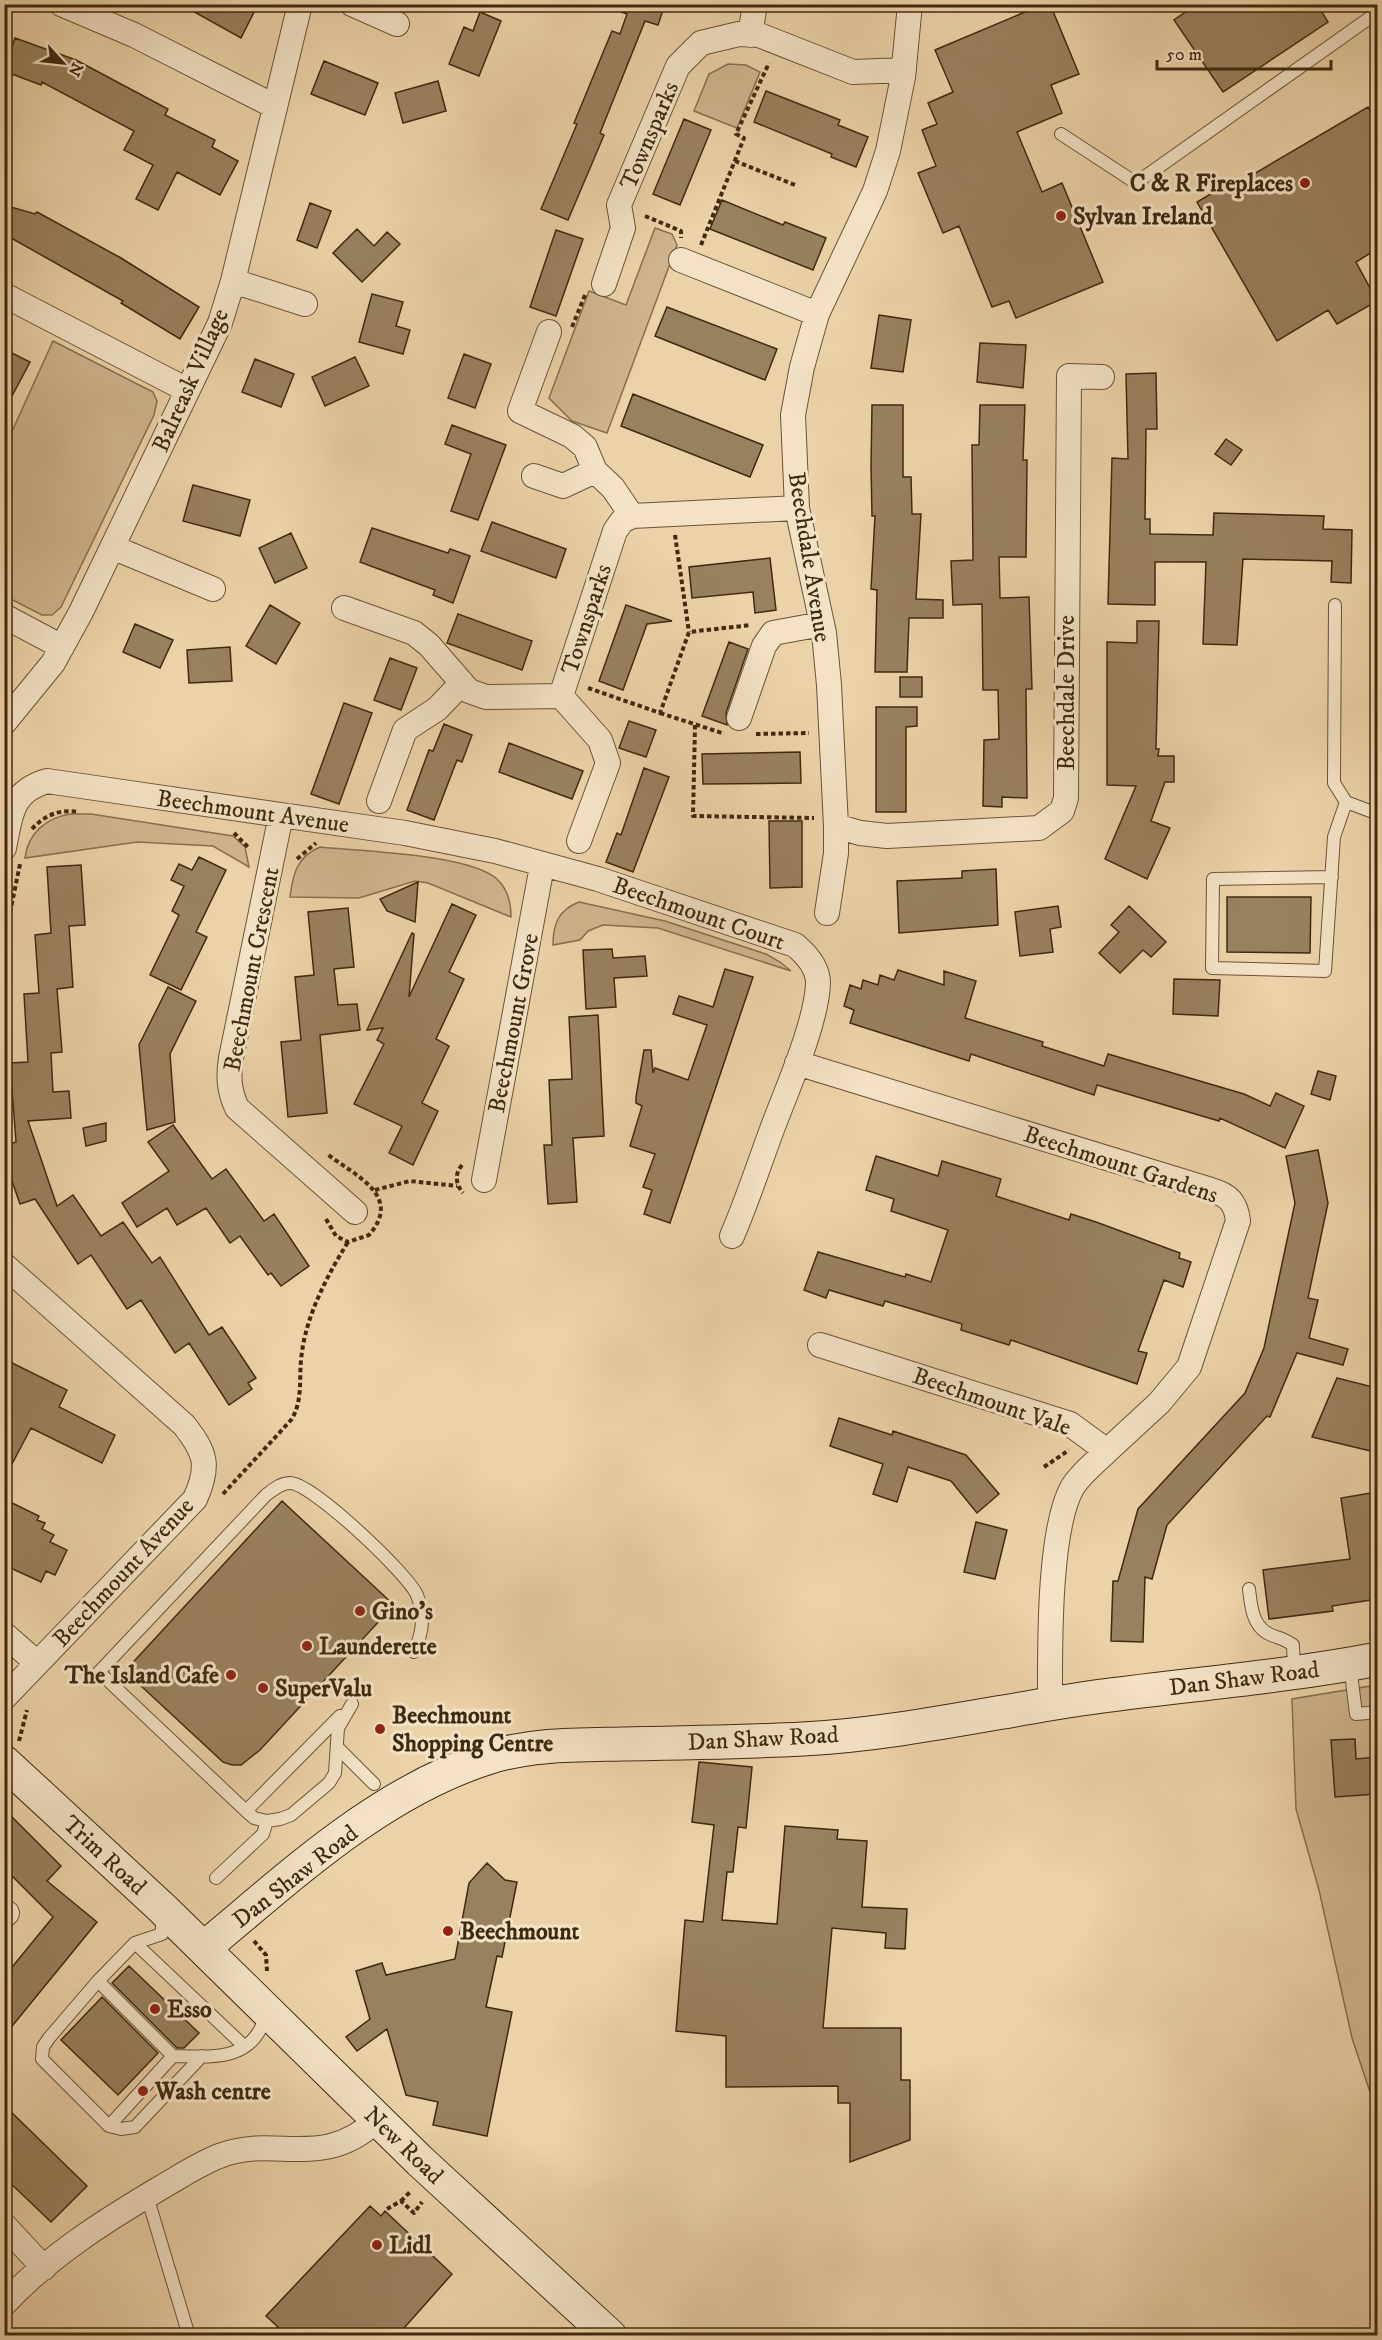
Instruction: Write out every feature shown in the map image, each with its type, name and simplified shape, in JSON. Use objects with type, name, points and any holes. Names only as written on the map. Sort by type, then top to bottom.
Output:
[{"type":"street","points":[[61,4],[134,34],[274,106]]},
{"type":"street","name":"Balreask Village","points":[[4,723],[53,663],[112,547],[220,323],[300,4]]},
{"type":"street","points":[[352,4],[397,24]]},
{"type":"street","points":[[750,34],[755,4]]},
{"type":"street","name":"Beechdale Avenue","points":[[827,913],[836,853],[830,685],[822,624],[797,507],[793,415],[802,367],[817,314],[845,258],[888,152],[904,70],[910,4]]},
{"type":"street","name":"Townsparks","points":[[604,284],[623,228],[619,205],[678,66],[701,43],[718,37],[750,34],[853,72],[904,70]]},
{"type":"street","points":[[687,262],[817,314]]},
{"type":"street","points":[[232,281],[305,304]]},
{"type":"street","points":[[4,295],[188,390]]},
{"type":"street","points":[[549,332],[520,411],[572,436],[585,447],[595,471],[613,488],[632,516],[797,507]]},
{"type":"street","name":"Beechdale Drive","points":[[836,822],[860,833],[887,836],[1040,828],[1062,811],[1066,798],[1069,376],[1102,377]]},
{"type":"street","points":[[534,476],[563,486],[595,471]]},
{"type":"street","name":"Townsparks","points":[[563,688],[615,531],[622,521],[632,516]]},
{"type":"street","points":[[112,547],[213,589]]},
{"type":"street","name":"Townsparks","points":[[344,608],[414,633],[429,645],[469,691],[486,697],[563,688]]},
{"type":"street","points":[[4,616],[62,646]]},
{"type":"street","points":[[739,718],[764,646],[773,633],[822,624]]},
{"type":"street","points":[[379,801],[405,730],[437,709],[462,683]]},
{"type":"street","name":"Townsparks","points":[[563,688],[600,740],[608,763],[579,841]]},
{"type":"street","name":"Beechmount Avenue","points":[[13,852],[13,805],[22,794],[35,785],[47,781],[405,833],[484,849],[543,866]]},
{"type":"street","name":"Beechmount Crescent","points":[[281,815],[228,1080],[231,1096],[237,1108],[355,1212]]},
{"type":"street","name":"Beechmount Court","points":[[543,866],[598,879],[795,945],[807,955],[818,981],[816,999],[797,1063],[732,1236]]},
{"type":"street","name":"Beechmount Grove","points":[[484,1180],[543,866]]},
{"type":"street","name":"Beechmount Gardens","points":[[797,1063],[1211,1190],[1229,1198],[1236,1207],[1238,1221],[1190,1367],[1159,1403],[1107,1451]]},
{"type":"street","name":"Beechmount Avenue","points":[[4,1265],[184,1425],[203,1454],[205,1469],[195,1499],[4,1698]]},
{"type":"street","name":"Beechmount Vale","points":[[820,1345],[1070,1424],[1107,1451]]},
{"type":"street","points":[[1050,1704],[1051,1632],[1056,1552],[1062,1516],[1073,1487],[1107,1451]]},
{"type":"street","points":[[4,1634],[37,1663]]},
{"type":"street","name":"Dan Shaw Road","points":[[204,1948],[320,1853],[360,1824],[427,1783],[487,1758],[512,1751],[572,1745],[806,1739],[924,1725],[1185,1684],[1294,1674],[1364,1662]]},
{"type":"street","name":"Trim Road","points":[[4,1762],[204,1948]]},
{"type":"street","points":[[4,1911],[7,1913],[4,1916]]},
{"type":"street","name":"New Road","points":[[204,1948],[377,2120],[610,2336]]},
{"type":"street","points":[[4,2304],[44,2268],[89,2234],[203,2163],[242,2150],[310,2151],[324,2148],[362,2134],[377,2120]]},
{"type":"street","points":[[4,2225],[44,2268]]},
{"type":"lane","points":[[1061,134],[1136,183],[1377,12]]},
{"type":"lane","points":[[1335,605],[1334,783],[1346,802],[1377,814]]},
{"type":"lane","points":[[1332,877],[1213,879],[1212,968],[1325,971],[1332,877],[1334,837],[1346,802]]},
{"type":"lane","points":[[246,1810],[352,1704],[338,1728],[335,1773],[329,1783],[291,1815],[267,1821],[254,1818],[99,1672],[266,1495],[280,1485],[290,1483],[298,1485],[340,1514],[405,1578],[416,1592],[424,1623],[414,1652]]},
{"type":"lane","points":[[1249,1590],[1251,1611],[1257,1623],[1267,1633],[1280,1636],[1293,1645],[1294,1674]]},
{"type":"lane","points":[[1364,1662],[1356,1714],[1377,1712]]},
{"type":"lane","points":[[337,1747],[374,1784]]},
{"type":"lane","points":[[216,1878],[263,1834],[267,1821]]},
{"type":"lane","points":[[162,1908],[162,1934],[135,1943],[98,1981],[49,2038],[43,2047],[42,2060],[109,2126],[121,2129],[135,2127],[202,2056]]},
{"type":"lane","points":[[135,1943],[244,2046]]},
{"type":"lane","points":[[98,1981],[173,2056],[223,2057],[244,2046],[262,2031],[267,2011]]},
{"type":"lane","points":[[109,2126],[173,2056]]},
{"type":"lane","points":[[147,2196],[189,2336]]},
{"type":"path","points":[[687,262],[735,161],[744,138],[736,134],[778,43]]},
{"type":"path","points":[[735,161],[795,185]]},
{"type":"path","points":[[619,205],[681,231],[687,262]]},
{"type":"path","points":[[549,332],[568,338],[591,279],[604,284]]},
{"type":"path","points":[[563,688],[660,713],[689,632],[672,514]]},
{"type":"path","points":[[689,632],[760,623]]},
{"type":"path","points":[[695,725],[693,816],[836,822]]},
{"type":"path","points":[[28,837],[40,820],[51,814],[66,810],[88,813]]},
{"type":"path","points":[[232,832],[248,844],[252,854]]},
{"type":"path","points":[[295,862],[315,843],[326,843]]},
{"type":"path","points":[[4,942],[13,852]]},
{"type":"path","points":[[318,1147],[375,1190],[382,1202],[382,1213],[369,1235],[348,1242],[336,1236],[328,1227],[323,1210]]},
{"type":"path","points":[[457,1185],[459,1168],[466,1160]]},
{"type":"path","points":[[375,1190],[410,1181],[457,1185],[471,1200]]},
{"type":"path","points":[[258,1945],[266,1955],[267,1970],[273,1979]]},
{"type":"path","points":[[387,2209],[401,2201],[417,2184]]},
{"type":"path","points":[[401,2201],[414,2213],[423,2202],[411,2191]]},
{"type":"shaded area","points":[[728,64],[746,65],[760,72],[737,128],[694,111],[709,74]]},
{"type":"shaded area","points":[[655,228],[672,234],[677,245],[607,433],[572,421],[549,398],[589,291],[626,305]]},
{"type":"shaded area","points":[[53,341],[153,392],[157,401],[154,415],[61,607],[52,615],[42,615],[5,596],[5,447]]},
{"type":"shaded area","points":[[70,814],[91,814],[233,836],[245,847],[249,867],[213,846],[137,842],[25,858],[30,841],[40,828],[53,819]]},
{"type":"shaded area","points":[[320,847],[413,855],[463,864],[483,871],[497,879],[504,887],[511,917],[428,883],[415,881],[359,898],[290,897],[295,873],[301,861]]},
{"type":"shaded area","points":[[579,902],[665,921],[766,954],[791,971],[658,928],[603,925],[588,931],[580,940],[553,945],[558,918],[566,909]]},
{"type":"shaded area","points":[[1377,1685],[1377,2113],[1352,2038],[1319,1890],[1296,1809],[1292,1699]]},
{"type":"building","points":[[180,4],[258,4],[241,38]]},
{"type":"building","points":[[607,4],[665,4],[658,25],[645,21],[600,133],[604,135],[568,220],[541,209],[577,124],[574,123],[612,31],[620,34],[627,14],[607,7]]},
{"type":"building","points":[[1044,4],[1050,4],[1079,74],[1051,85],[1062,113],[1017,132],[1042,192],[1062,183],[1103,282],[1016,318],[1009,301],[992,307],[959,226],[943,233],[918,173],[936,166],[922,130],[937,124],[928,103],[953,92],[935,50]]},
{"type":"building","points":[[1197,4],[1317,4],[1328,22],[1223,92],[1174,20]]},
{"type":"building","points":[[480,12],[501,21],[479,76],[449,64],[464,27],[473,31]]},
{"type":"building","points":[[15,38],[76,60],[168,109],[165,115],[215,140],[212,147],[238,161],[220,195],[177,172],[158,210],[136,199],[153,165],[124,150],[134,131],[42,82],[41,85],[4,71]]},
{"type":"building","points":[[324,61],[378,83],[365,115],[311,94]]},
{"type":"building","points":[[438,81],[446,111],[403,123],[395,93]]},
{"type":"building","points":[[766,91],[840,120],[838,125],[868,137],[856,167],[831,157],[832,154],[754,122]]},
{"type":"building","points":[[1368,107],[1377,123],[1377,249],[1356,262],[1377,301],[1337,324],[1328,310],[1277,341],[1197,202],[1233,181],[1235,185]]},
{"type":"building","points":[[684,119],[711,130],[680,205],[653,194]]},
{"type":"building","points":[[722,200],[783,225],[785,222],[826,238],[813,270],[710,229]]},
{"type":"building","points":[[310,203],[331,211],[317,248],[297,240]]},
{"type":"building","points":[[4,205],[35,214],[37,212],[121,258],[199,307],[180,339],[121,303],[123,301],[4,234]]},
{"type":"building","points":[[357,229],[374,246],[387,232],[400,244],[362,282],[333,253]]},
{"type":"building","points":[[556,230],[583,239],[556,316],[530,307]]},
{"type":"building","points":[[372,294],[403,302],[396,326],[410,330],[403,354],[359,342]]},
{"type":"building","points":[[667,307],[777,349],[765,380],[655,336]]},
{"type":"building","points":[[879,315],[911,320],[903,372],[871,368]]},
{"type":"building","points":[[980,343],[1026,345],[1023,388],[977,382]]},
{"type":"building","points":[[4,349],[30,362],[4,411]]},
{"type":"building","points":[[464,354],[491,364],[475,408],[448,398]]},
{"type":"building","points":[[355,357],[369,386],[325,406],[312,377]]},
{"type":"building","points":[[255,359],[294,374],[281,407],[242,392]]},
{"type":"building","points":[[1156,373],[1157,429],[1146,429],[1145,519],[1150,519],[1150,534],[1213,535],[1214,513],[1324,516],[1323,529],[1352,530],[1351,583],[1331,582],[1332,561],[1243,559],[1237,645],[1203,644],[1206,562],[1155,562],[1155,605],[1108,604],[1112,458],[1128,459],[1126,374]]},
{"type":"building","points":[[633,394],[763,445],[750,477],[621,426]]},
{"type":"building","points":[[872,405],[903,405],[903,477],[911,477],[912,514],[921,514],[916,599],[943,600],[943,618],[909,618],[907,672],[875,672],[877,590],[871,589],[875,516],[872,516]]},
{"type":"building","points":[[980,405],[1025,405],[1023,460],[1027,460],[1026,557],[999,557],[1000,598],[1029,597],[1032,689],[1026,689],[1027,798],[1002,797],[1002,807],[983,806],[984,740],[999,739],[998,690],[983,690],[982,604],[953,605],[951,561],[973,560],[972,445],[979,445]]},
{"type":"building","points":[[452,425],[506,445],[478,520],[451,511],[471,454],[445,444]]},
{"type":"building","points":[[1226,439],[1242,450],[1231,465],[1215,454]]},
{"type":"building","points":[[193,485],[250,500],[240,536],[183,521]]},
{"type":"building","points":[[492,522],[566,549],[556,578],[481,551]]},
{"type":"building","points":[[372,528],[448,553],[450,549],[470,556],[453,603],[433,595],[435,590],[360,562]]},
{"type":"building","points":[[291,533],[307,568],[275,583],[259,548]]},
{"type":"building","points":[[770,558],[776,610],[755,613],[753,592],[692,598],[689,567]]},
{"type":"building","points":[[270,605],[300,623],[276,664],[246,646]]},
{"type":"building","points":[[626,605],[672,621],[647,624],[623,690],[599,681]]},
{"type":"building","points":[[458,614],[532,641],[522,670],[447,643]]},
{"type":"building","points":[[1137,621],[1159,621],[1156,749],[1159,749],[1158,756],[1174,756],[1174,782],[1165,782],[1151,821],[1170,828],[1147,879],[1105,859],[1136,786],[1107,785],[1107,642],[1137,643]]},
{"type":"building","points":[[135,624],[173,640],[160,668],[123,652]]},
{"type":"building","points":[[729,642],[748,649],[726,713],[727,725],[702,716]]},
{"type":"building","points":[[230,647],[232,681],[189,683],[187,650]]},
{"type":"building","points":[[390,658],[417,668],[401,710],[374,700]]},
{"type":"building","points":[[900,677],[922,677],[922,697],[900,697]]},
{"type":"building","points":[[344,703],[372,713],[339,804],[311,794]]},
{"type":"building","points":[[876,707],[917,707],[917,726],[906,727],[906,812],[876,812]]},
{"type":"building","points":[[629,721],[656,730],[646,757],[619,748]]},
{"type":"building","points":[[444,724],[472,735],[462,762],[457,760],[434,820],[407,810],[429,750],[433,751]]},
{"type":"building","points":[[509,743],[583,771],[572,799],[499,772]]},
{"type":"building","points":[[800,752],[801,783],[703,784],[702,754]]},
{"type":"building","points":[[644,768],[669,777],[633,872],[606,862],[617,833],[621,835]]},
{"type":"building","points":[[769,821],[802,821],[802,887],[770,888]]},
{"type":"building","points":[[199,857],[226,870],[196,932],[207,937],[181,990],[150,975],[179,915],[172,911],[184,886],[171,880],[179,864],[192,870]]},
{"type":"building","points":[[81,865],[85,925],[69,926],[73,987],[57,989],[62,1052],[51,1053],[53,1092],[69,1091],[71,1118],[28,1121],[57,1206],[73,1195],[101,1236],[123,1222],[152,1263],[160,1257],[209,1335],[222,1327],[256,1378],[248,1383],[252,1389],[229,1405],[189,1343],[175,1353],[141,1300],[127,1309],[91,1255],[78,1264],[35,1199],[20,1204],[4,1158],[4,1146],[16,1142],[10,1063],[28,1062],[24,994],[39,993],[35,935],[51,933],[47,867]]},
{"type":"building","points":[[996,869],[998,925],[899,933],[897,881],[962,878],[962,871]]},
{"type":"building","points":[[418,882],[415,922],[387,911],[380,899]]},
{"type":"building","points":[[1227,897],[1311,897],[1310,953],[1227,952]]},
{"type":"building","points":[[452,904],[476,915],[449,972],[464,979],[436,1039],[449,1046],[422,1103],[438,1111],[413,1165],[389,1153],[402,1126],[354,1104],[384,1044],[377,1040],[383,1028],[367,1030],[412,933],[414,934],[409,997]]},
{"type":"building","points":[[1058,906],[1061,927],[1050,929],[1053,952],[1020,956],[1015,912]]},
{"type":"building","points":[[1129,906],[1166,942],[1151,957],[1143,950],[1120,973],[1099,953],[1119,932],[1111,925]]},
{"type":"building","points":[[348,908],[354,967],[334,969],[338,1005],[357,1004],[360,1030],[320,1035],[327,1113],[288,1117],[281,1042],[301,1040],[295,977],[314,975],[308,912]]},
{"type":"building","points":[[612,949],[613,958],[645,956],[647,976],[614,978],[616,1007],[586,1009],[583,950]]},
{"type":"building","points":[[725,969],[753,977],[670,1223],[644,1214],[652,1190],[643,1187],[655,1154],[630,1146],[642,1106],[636,1103],[636,1097],[644,1050],[651,1050],[653,1073],[655,1068],[688,1080],[707,1025],[673,1014],[679,996],[713,1007]]},
{"type":"building","points":[[898,970],[944,985],[944,971],[976,981],[965,1018],[1043,1042],[1042,1046],[1104,1066],[1108,1054],[1244,1094],[1270,1106],[1276,1093],[1304,1106],[1285,1148],[1220,1118],[1219,1121],[1097,1085],[1094,1095],[971,1054],[969,1061],[850,1023],[854,1010],[844,1006],[850,985],[861,989],[863,980],[878,985],[880,975],[894,980]]},
{"type":"building","points":[[1174,979],[1220,980],[1218,1016],[1173,1014]]},
{"type":"building","points":[[168,987],[196,1001],[170,1054],[175,1122],[147,1130],[139,1045]]},
{"type":"building","points":[[598,1015],[604,1136],[573,1138],[577,1202],[548,1204],[544,1145],[552,1145],[549,1080],[572,1079],[569,1017]]},
{"type":"building","points":[[1318,1071],[1336,1076],[1330,1100],[1311,1094]]},
{"type":"building","points":[[106,1123],[106,1141],[86,1146],[83,1128]]},
{"type":"building","points":[[173,1125],[212,1179],[226,1169],[264,1221],[274,1214],[309,1266],[281,1286],[271,1273],[268,1275],[240,1236],[230,1243],[206,1208],[177,1225],[167,1208],[137,1227],[122,1203],[169,1171],[148,1142]]},
{"type":"building","points":[[1318,1150],[1328,1203],[1308,1298],[1318,1300],[1309,1338],[1348,1349],[1343,1365],[1297,1353],[1270,1417],[1267,1416],[1167,1525],[1152,1579],[1145,1577],[1143,1642],[1111,1641],[1113,1581],[1118,1581],[1138,1509],[1245,1393],[1264,1348],[1295,1203],[1286,1156]]},
{"type":"building","points":[[876,1156],[938,1176],[942,1161],[1001,1179],[996,1196],[1069,1220],[1071,1214],[1096,1222],[1180,1253],[1179,1258],[1191,1262],[1183,1287],[1164,1280],[1138,1351],[1147,1353],[1137,1384],[1011,1340],[1009,1345],[961,1330],[962,1324],[885,1301],[883,1306],[829,1290],[826,1298],[804,1290],[818,1252],[905,1277],[906,1274],[931,1282],[948,1230],[891,1211],[894,1199],[866,1190]]},
{"type":"building","points":[[4,1359],[67,1390],[59,1407],[115,1435],[102,1463],[31,1428],[4,1479]]},
{"type":"building","points":[[1337,1378],[1377,1388],[1377,1427],[1371,1451],[1312,1437]]},
{"type":"building","points":[[839,1418],[892,1435],[893,1431],[966,1455],[999,1494],[977,1513],[951,1481],[908,1467],[897,1502],[873,1494],[883,1464],[830,1446]]},
{"type":"building","points":[[1377,1492],[1377,1599],[1332,1606],[1333,1611],[1269,1619],[1263,1570],[1350,1559],[1341,1498]]},
{"type":"building","points":[[4,1499],[39,1516],[37,1520],[45,1523],[42,1529],[54,1535],[50,1542],[67,1550],[55,1575],[46,1571],[41,1582],[4,1565]]},
{"type":"building","points":[[282,1501],[394,1605],[260,1750],[241,1765],[232,1765],[223,1762],[125,1671]]},
{"type":"building","points":[[976,1522],[1007,1530],[995,1579],[964,1572]]},
{"type":"building","points":[[1355,1739],[1356,1759],[1377,1757],[1377,1794],[1335,1797],[1331,1740]]},
{"type":"building","points":[[699,1762],[752,1767],[746,1828],[738,1827],[733,1872],[727,1872],[722,1920],[777,1924],[785,1826],[838,1830],[837,1839],[867,1841],[862,1907],[907,1909],[905,1949],[885,1948],[886,1933],[832,1928],[823,2028],[901,2028],[901,2080],[910,2080],[910,2140],[850,2162],[850,2103],[838,2103],[838,2086],[726,2087],[726,2036],[676,2031],[685,1920],[703,1922],[714,1825],[692,1822]]},
{"type":"building","points":[[4,1809],[61,1866],[47,1881],[97,1922],[4,2036],[4,1977],[53,1917],[4,1868]]},
{"type":"building","points":[[487,1863],[505,1880],[517,1882],[502,1957],[497,1956],[486,2007],[512,2012],[487,2136],[433,2125],[438,2102],[406,2095],[387,2029],[357,2051],[346,2037],[370,2019],[356,1971],[382,1963],[386,1975],[455,1959],[469,1883]]},
{"type":"building","name":"Esso","points":[[129,1966],[199,2033],[184,2048],[177,2048],[112,1983]]},
{"type":"building","points":[[102,1997],[158,2053],[118,2095],[61,2040]]},
{"type":"building","points":[[4,2105],[87,2186],[51,2222],[4,2177]]},
{"type":"building","name":"Lidl","points":[[370,2206],[381,2216],[385,2211],[452,2274],[397,2336],[271,2336],[278,2327],[266,2316]]},
{"type":"place","name":"C & R Fireplaces","points":[[1305,183]]},
{"type":"place","name":"Sylvan Ireland","points":[[1061,216]]},
{"type":"place","name":"Gino's","points":[[360,1611]]},
{"type":"place","name":"Launderette","points":[[307,1646]]},
{"type":"place","name":"The Island Cafe","points":[[231,1675]]},
{"type":"place","name":"SuperValu","points":[[263,1688]]},
{"type":"place","name":"Beechmount Shopping Centre","points":[[380,1729]]},
{"type":"place","name":"Beechmount","points":[[448,1931]]},
{"type":"place","name":"Esso","points":[[155,2009]]},
{"type":"place","name":"Wash centre","points":[[143,2091]]},
{"type":"place","name":"Lidl","points":[[377,2245]]}]
